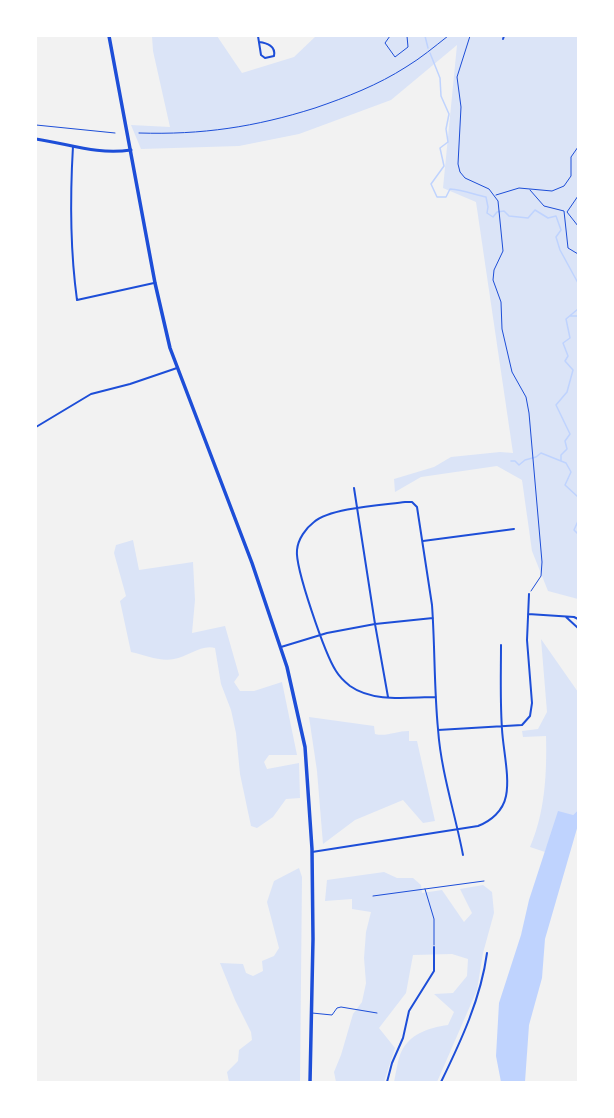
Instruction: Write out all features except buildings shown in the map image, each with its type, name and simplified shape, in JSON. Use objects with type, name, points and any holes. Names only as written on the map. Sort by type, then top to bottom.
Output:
[{"type":"main road","points":[[109,36],[155,283],[177,368],[252,563],[281,647],[305,747],[312,852],[310,1082]]},
{"type":"street","points":[[258,36],[261,55],[265,58],[274,56],[273,47],[259,42]]},
{"type":"street","points":[[36,139],[110,152],[131,150]]},
{"type":"street","points":[[73,146],[71,239],[72,266],[77,300],[155,283]]},
{"type":"street","points":[[36,427],[91,394],[130,384],[177,368]]},
{"type":"street","points":[[354,488],[388,697]]},
{"type":"street","points":[[436,697],[388,697],[359,691],[342,678],[335,670],[311,608],[299,567],[297,550],[298,545],[305,531],[315,521],[329,514],[358,509],[412,502],[417,507],[433,618],[438,730],[443,766],[463,855]]},
{"type":"street","points":[[423,541],[514,529]]},
{"type":"street","points":[[438,730],[502,728],[522,725],[530,716],[532,703],[527,640],[529,594]]},
{"type":"street","points":[[528,614],[574,617],[578,619]]},
{"type":"street","points":[[566,617],[578,628]]},
{"type":"street","points":[[281,647],[321,635],[375,624],[433,618]]},
{"type":"street","points":[[312,852],[458,830],[487,822],[497,813],[505,800],[507,788],[502,728],[501,645]]},
{"type":"street","points":[[387,1082],[392,1064],[403,1038],[409,1011],[434,971],[434,947]]},
{"type":"street","points":[[441,1082],[478,996],[483,981],[487,953]]},
{"type":"lane","points":[[311,1013],[332,1015],[337,1008],[341,1007],[377,1013]]},
{"type":"path","points":[[390,36],[385,43],[395,57],[408,47],[407,36]]},
{"type":"path","points":[[139,133],[198,133],[226,130],[250,126],[292,115],[355,94],[378,83],[406,67],[448,36]]},
{"type":"path","points":[[470,36],[457,77],[461,111],[458,166],[465,178],[489,189],[495,195],[499,208],[503,250],[494,270],[493,280],[501,302],[502,329],[512,372],[526,399],[542,562],[541,576],[529,594]]},
{"type":"path","points":[[36,125],[115,133]]},
{"type":"path","points":[[495,195],[519,188],[552,191],[564,186],[571,176],[571,156],[578,147],[578,143]]},
{"type":"path","points":[[530,189],[544,206],[564,211],[568,248],[578,254]]},
{"type":"path","points":[[578,196],[567,212],[578,226]]},
{"type":"path","points":[[373,896],[484,881]]},
{"type":"path","points":[[425,889],[434,919],[434,947]]},
{"type":"shaded area","points":[[152,36],[217,36],[242,73],[294,57],[316,36],[578,36],[578,599],[548,591],[532,551],[522,480],[497,466],[421,477],[395,492],[394,479],[434,467],[451,457],[500,452],[513,453],[476,202],[443,188],[457,45],[391,100],[299,134],[239,146],[141,149],[131,125],[170,127],[153,51]]},
{"type":"shaded area","points":[[133,540],[139,570],[193,562],[195,600],[192,633],[225,626],[239,675],[234,682],[240,691],[254,691],[282,682],[297,755],[269,755],[264,762],[267,769],[299,763],[300,798],[286,799],[273,817],[257,828],[251,826],[240,774],[236,733],[231,710],[221,684],[215,648],[210,647],[200,649],[179,658],[169,660],[158,659],[131,652],[120,601],[126,596],[114,553],[116,545]]},
{"type":"shaded area","points":[[541,639],[578,692],[578,810],[550,838],[545,852],[530,847],[542,807],[546,764],[546,736],[523,737],[522,731],[538,729],[547,712]]},
{"type":"shaded area","points":[[309,717],[374,726],[375,734],[379,735],[409,731],[409,741],[417,741],[435,821],[423,823],[403,800],[355,820],[323,844],[317,771]]},
{"type":"shaded area","points":[[299,868],[302,877],[300,1082],[229,1082],[227,1072],[238,1061],[239,1050],[252,1040],[251,1032],[235,1000],[220,963],[243,964],[246,973],[253,976],[263,971],[262,961],[274,956],[279,948],[267,902],[274,881]]},
{"type":"shaded area","points":[[384,872],[397,878],[413,878],[421,885],[422,893],[442,890],[464,922],[472,913],[460,889],[483,885],[492,892],[494,913],[483,953],[477,990],[437,1082],[394,1082],[400,1055],[408,1042],[413,1037],[426,1030],[448,1025],[454,1012],[434,994],[453,993],[467,976],[468,959],[452,954],[413,955],[406,993],[379,1028],[395,1048],[384,1082],[336,1082],[334,1072],[341,1055],[353,1014],[362,1002],[366,983],[364,958],[366,932],[371,912],[352,909],[352,899],[325,901],[327,880]]},
{"type":"water","points":[[578,810],[578,825],[545,939],[542,978],[529,1025],[525,1082],[501,1082],[496,1056],[499,1003],[521,935],[529,900],[558,811],[573,815]]},
{"type":"waterway","points":[[425,36],[428,48]]},
{"type":"waterway","points":[[430,53],[440,78],[441,96],[449,114],[446,129],[448,142],[440,148],[444,166],[431,184],[437,197],[446,197],[450,189],[486,197],[488,207],[487,213],[493,217],[497,212],[504,211],[509,216],[528,218],[535,210],[548,218],[556,216],[561,230],[556,237],[560,250],[578,283]]},
{"type":"waterway","points":[[578,309],[566,319],[570,338],[563,343],[568,356],[565,361],[573,370],[567,392],[556,405],[570,434],[565,441],[567,449],[561,455],[561,461],[566,463],[571,472],[565,485],[578,497]]},
{"type":"waterway","points":[[570,316],[578,316]]},
{"type":"waterway","points":[[511,461],[515,461],[519,465],[525,460],[536,457],[541,453],[561,461]]},
{"type":"waterway","points":[[578,521],[574,530],[578,534]]}]
